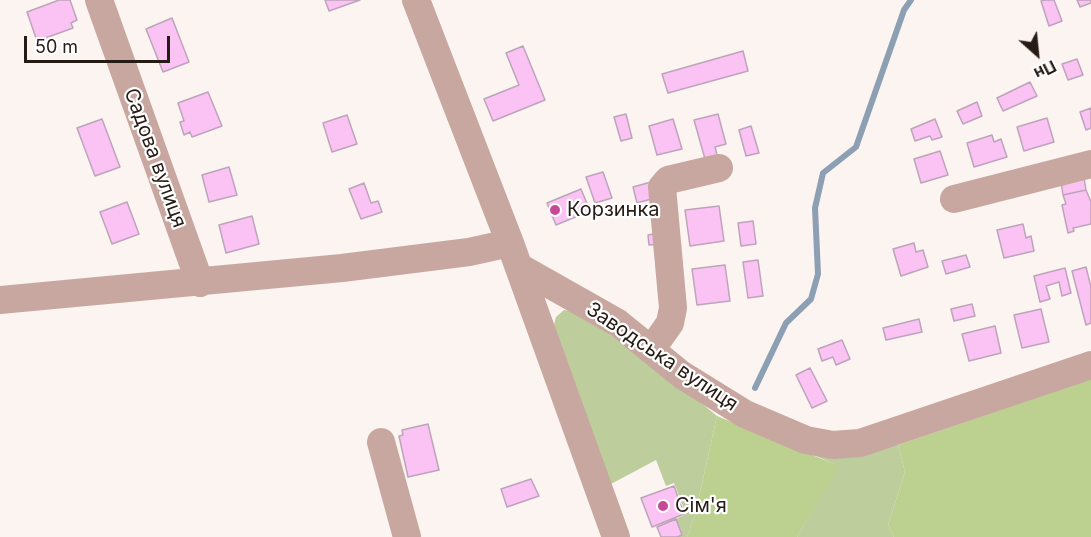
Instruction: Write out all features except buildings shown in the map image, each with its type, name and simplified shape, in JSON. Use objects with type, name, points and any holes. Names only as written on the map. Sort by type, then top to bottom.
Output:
[{"type":"street","name":"Садова вулиця","points":[[99,0],[200,282]]},
{"type":"street","points":[[416,0],[515,255],[616,537]]},
{"type":"street","points":[[954,199],[1091,164]]},
{"type":"street","points":[[651,350],[670,323],[673,308],[662,187],[668,180],[719,168]]},
{"type":"street","points":[[0,300],[342,268],[457,253],[515,255]]},
{"type":"street","name":"Заводська вулиця","points":[[515,255],[618,323],[689,380],[744,414],[798,437],[833,445],[869,441],[1091,365]]},
{"type":"street","points":[[381,442],[407,537]]},
{"type":"green space","points":[[564,310],[581,313],[717,416],[695,515],[687,537],[677,537],[676,519],[686,514],[674,483],[666,486],[656,460],[611,484],[554,325],[556,317]]},
{"type":"green space","points":[[1091,379],[1091,537],[894,537],[888,525],[905,472],[898,445]]},
{"type":"green space","points":[[717,416],[839,466],[797,537],[687,537],[695,515]]},
{"type":"green space","points":[[898,445],[905,472],[888,525],[894,537],[797,537],[838,466],[803,450],[845,456]]},
{"type":"waterway","points":[[755,388],[786,323],[811,299],[818,274],[815,208],[823,173],[856,147],[904,10],[911,0]]},
{"type":"place","name":"Корзинка","points":[[555,210]]},
{"type":"place","name":"Сім'я","points":[[663,506]]}]
